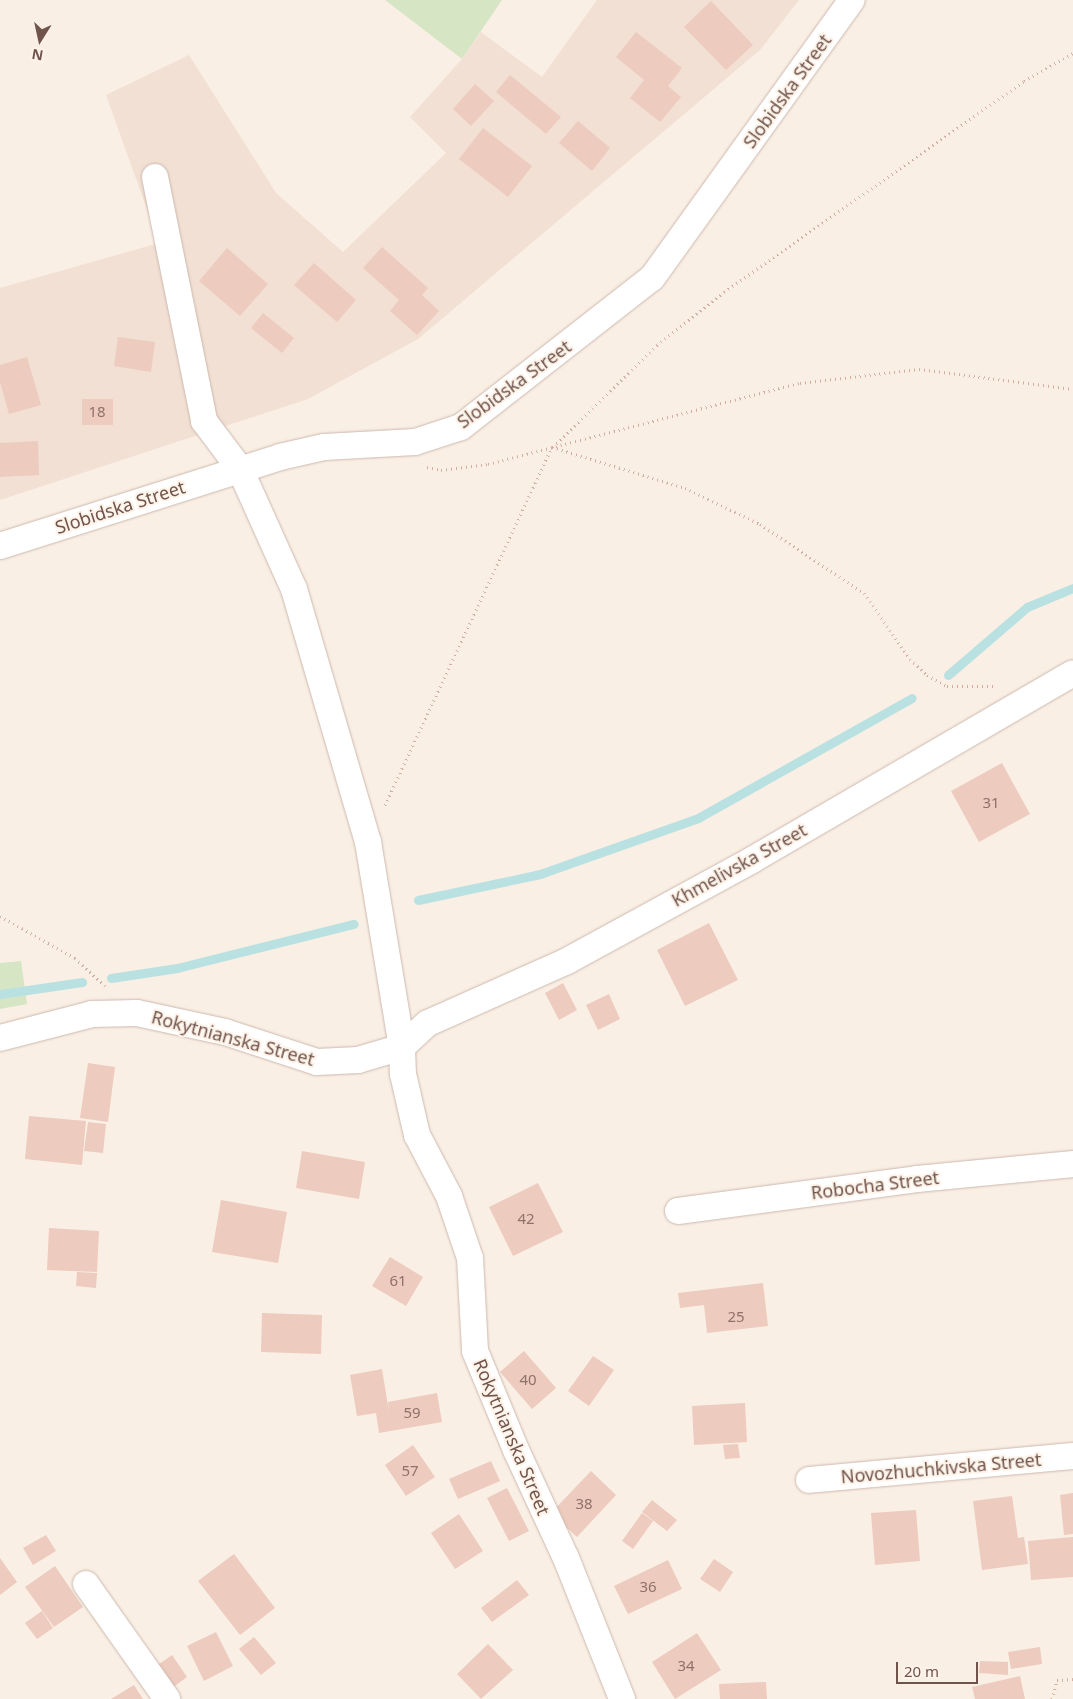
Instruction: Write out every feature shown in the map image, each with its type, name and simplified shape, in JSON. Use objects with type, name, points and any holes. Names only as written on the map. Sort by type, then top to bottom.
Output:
[{"type":"street","name":"Slobidska Street","points":[[0,546],[240,469],[324,447],[415,442],[461,427],[502,397],[652,278],[852,0]]},
{"type":"street","points":[[154,177],[204,421],[240,469],[294,589],[368,842],[402,1047]]},
{"type":"street","name":"Khmelivska Street","points":[[402,1047],[428,1023],[567,961],[752,860],[1026,698],[1073,673]]},
{"type":"street","name":"Rokytnianska Street","points":[[0,1038],[92,1014],[138,1013],[226,1032],[317,1062],[358,1060],[402,1047],[403,1074],[417,1135],[449,1196],[470,1258],[475,1351],[516,1450],[566,1558],[622,1699]]},
{"type":"street","name":"Robocha Street","points":[[678,1210],[917,1178],[1073,1164]]},
{"type":"street","name":"Novozhuchkivska Street","points":[[809,1480],[1073,1456]]},
{"type":"street","points":[[86,1584],[167,1699]]},
{"type":"path","points":[[368,842],[552,448],[657,345],[724,292],[1024,81],[1073,53]]},
{"type":"path","points":[[425,467],[441,470],[488,464],[800,383],[919,369],[1073,389]]},
{"type":"path","points":[[552,448],[684,488],[760,524],[864,593],[910,659],[928,675],[947,686],[991,685],[1014,690],[1026,698]]},
{"type":"path","points":[[0,916],[75,958],[138,1013]]},
{"type":"path","points":[[1052,1699],[1057,1680],[1073,1679]]},
{"type":"shaded area","points":[[597,0],[799,0],[760,50],[418,339],[308,399],[0,500],[0,288],[159,243],[106,95],[189,55],[276,193],[343,252],[446,153],[410,117],[462,59],[481,32],[542,77]]},
{"type":"green space","points":[[385,0],[502,0],[462,59]]},
{"type":"green space","points":[[21,961],[27,1004],[0,1009],[0,963]]},
{"type":"building","points":[[711,1],[753,45],[726,70],[684,27]]},
{"type":"building","points":[[636,32],[682,68],[668,86],[681,97],[660,122],[630,98],[644,80],[616,57]]},
{"type":"building","points":[[510,75],[561,117],[546,134],[496,92]]},
{"type":"building","points":[[475,84],[494,101],[471,126],[453,109]]},
{"type":"building","points":[[578,121],[610,148],[592,171],[559,143]]},
{"type":"building","points":[[483,128],[532,166],[508,197],[459,159]]},
{"type":"building","points":[[382,247],[428,288],[422,295],[439,311],[417,335],[390,311],[399,300],[363,268]]},
{"type":"building","points":[[227,248],[268,284],[240,316],[199,281]]},
{"type":"building","points":[[314,263],[356,300],[337,322],[294,285]]},
{"type":"building","points":[[263,313],[294,338],[282,353],[251,328]]},
{"type":"building","points":[[118,337],[155,342],[151,372],[114,366]]},
{"type":"building","points":[[27,357],[41,405],[9,414],[0,382],[0,365]]},
{"type":"building","points":[[82,399],[113,399],[113,425],[82,425]]},
{"type":"building","points":[[38,441],[39,475],[0,477],[0,443]]},
{"type":"building","points":[[1002,763],[1030,814],[979,842],[951,791]]},
{"type":"building","points":[[709,923],[738,980],[685,1006],[657,950]]},
{"type":"building","points":[[563,983],[577,1010],[559,1020],[545,993]]},
{"type":"building","points":[[609,994],[620,1019],[598,1030],[586,1005]]},
{"type":"building","points":[[88,1063],[115,1067],[108,1122],[80,1118]]},
{"type":"building","points":[[29,1116],[86,1121],[82,1165],[25,1159]]},
{"type":"building","points":[[88,1122],[106,1124],[103,1153],[84,1151]]},
{"type":"building","points":[[302,1151],[365,1162],[359,1199],[296,1188]]},
{"type":"building","points":[[538,1183],[563,1232],[513,1256],[489,1207]]},
{"type":"building","points":[[221,1200],[287,1212],[278,1263],[212,1252]]},
{"type":"building","points":[[49,1228],[99,1231],[97,1272],[47,1270]]},
{"type":"building","points":[[390,1257],[423,1277],[406,1306],[372,1286]]},
{"type":"building","points":[[77,1272],[97,1273],[96,1288],[76,1286]]},
{"type":"building","points":[[763,1283],[768,1326],[707,1333],[704,1305],[680,1308],[678,1293]]},
{"type":"building","points":[[262,1313],[322,1315],[321,1354],[261,1352]]},
{"type":"building","points":[[524,1351],[556,1388],[532,1409],[500,1372]]},
{"type":"building","points":[[593,1356],[614,1370],[589,1406],[568,1391]]},
{"type":"building","points":[[382,1369],[389,1412],[388,1402],[437,1393],[442,1422],[379,1433],[376,1413],[357,1416],[350,1375]]},
{"type":"building","points":[[745,1403],[747,1442],[694,1445],[692,1406]]},
{"type":"building","points":[[738,1444],[740,1458],[725,1459],[723,1445]]},
{"type":"building","points":[[413,1445],[435,1477],[406,1496],[385,1465]]},
{"type":"building","points":[[491,1461],[500,1481],[458,1499],[449,1479]]},
{"type":"building","points":[[591,1471],[616,1495],[577,1537],[551,1513]]},
{"type":"building","points":[[507,1488],[529,1531],[509,1541],[487,1498]]},
{"type":"building","points":[[1073,1493],[1073,1534],[1064,1535],[1060,1495]]},
{"type":"building","points":[[1012,1496],[1018,1538],[1024,1537],[1028,1564],[982,1570],[973,1501]]},
{"type":"building","points":[[652,1500],[677,1520],[667,1531],[642,1512]]},
{"type":"building","points":[[916,1510],[920,1561],[875,1565],[871,1513]]},
{"type":"building","points":[[642,1513],[653,1521],[633,1549],[622,1541]]},
{"type":"building","points":[[459,1514],[483,1551],[455,1569],[431,1533]]},
{"type":"building","points":[[46,1535],[56,1551],[33,1565],[23,1548]]},
{"type":"building","points":[[1073,1537],[1073,1577],[1031,1580],[1028,1541]]},
{"type":"building","points":[[234,1554],[275,1608],[240,1635],[198,1581]]},
{"type":"building","points":[[0,1558],[17,1582],[0,1595]]},
{"type":"building","points":[[714,1559],[733,1572],[720,1592],[700,1579]]},
{"type":"building","points":[[668,1560],[682,1589],[628,1614],[614,1586]]},
{"type":"building","points":[[55,1566],[83,1607],[54,1627],[25,1587]]},
{"type":"building","points":[[517,1580],[529,1595],[492,1622],[481,1608]]},
{"type":"building","points":[[42,1611],[53,1628],[37,1639],[25,1623]]},
{"type":"building","points":[[216,1632],[233,1666],[204,1681],[187,1646]]},
{"type":"building","points":[[697,1633],[721,1670],[675,1699],[652,1662]]},
{"type":"building","points":[[254,1637],[276,1663],[261,1675],[239,1649]]},
{"type":"building","points":[[488,1644],[513,1670],[481,1699],[457,1674]]},
{"type":"building","points":[[1040,1647],[1042,1664],[1011,1669],[1008,1652]]},
{"type":"building","points":[[172,1655],[187,1677],[168,1691],[152,1669]]},
{"type":"building","points":[[980,1661],[1008,1662],[1008,1675],[979,1673]]},
{"type":"building","points":[[1020,1676],[1025,1699],[975,1699],[972,1687]]},
{"type":"building","points":[[766,1682],[767,1699],[720,1699],[719,1684]]},
{"type":"building","points":[[134,1685],[143,1699],[111,1699]]},
{"type":"waterway","points":[[948,675],[1027,607],[1073,588]]},
{"type":"waterway","points":[[418,900],[540,874],[698,818],[912,698]]},
{"type":"waterway","points":[[111,978],[177,968],[354,924]]},
{"type":"waterway","points":[[0,994],[82,982]]}]
